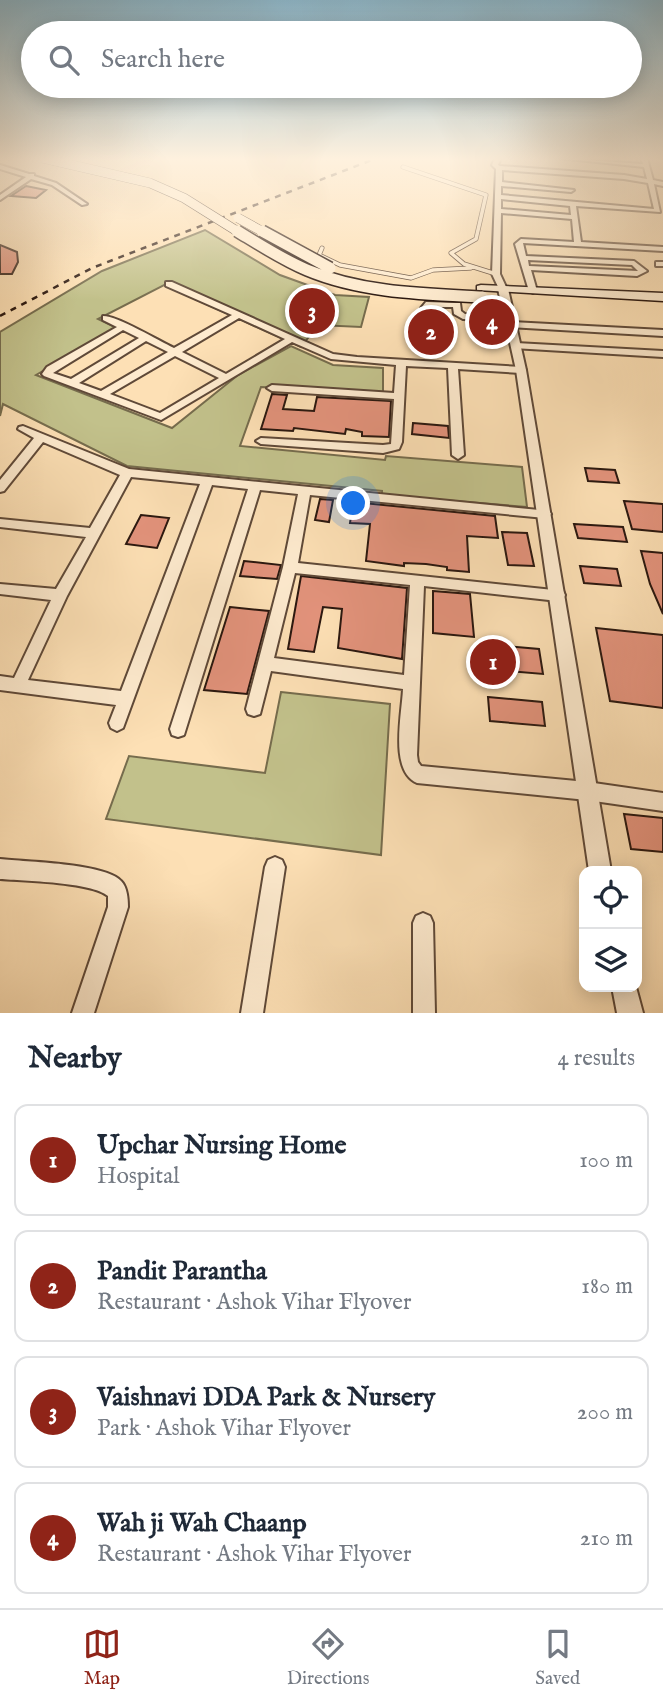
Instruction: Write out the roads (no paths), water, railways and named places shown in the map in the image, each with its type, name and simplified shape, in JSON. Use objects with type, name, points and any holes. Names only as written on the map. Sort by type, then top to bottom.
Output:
[{"type":"main road","points":[[193,205],[292,263],[346,283],[396,293],[482,293],[501,287],[663,306]]},
{"type":"main road","points":[[212,205],[322,264],[356,276],[398,284],[482,293]]},
{"type":"main road","points":[[501,287],[663,297]]},
{"type":"street","points":[[498,205],[501,287],[522,370],[599,866]]},
{"type":"street","points":[[569,205],[658,211],[656,205]]},
{"type":"street","points":[[524,221],[572,206]]},
{"type":"street","points":[[572,206],[578,244]]},
{"type":"street","points":[[533,291],[519,244],[521,241],[663,249]]},
{"type":"street","points":[[637,247],[643,256]]},
{"type":"street","points":[[524,258],[634,262],[643,271],[636,274],[527,268]]},
{"type":"street","points":[[169,284],[321,353],[344,359],[522,370]]},
{"type":"street","points":[[432,332],[425,308],[429,304],[453,303],[457,305],[457,312],[463,316],[663,333]]},
{"type":"street","points":[[101,395],[238,314]]},
{"type":"street","points":[[106,318],[225,377]]},
{"type":"street","points":[[124,326],[47,372],[52,378],[161,416],[291,339]]},
{"type":"street","points":[[70,384],[147,337]]},
{"type":"street","points":[[516,346],[663,354]]},
{"type":"street","points":[[261,441],[391,449],[397,442],[401,363]]},
{"type":"street","points":[[453,366],[458,455]]},
{"type":"street","points":[[272,388],[400,396]]},
{"type":"street","points":[[23,429],[127,473],[545,514]]},
{"type":"street","points":[[0,488],[41,437]]},
{"type":"street","points":[[18,685],[60,595],[127,473]]},
{"type":"street","points":[[117,723],[207,482]]},
{"type":"street","points":[[178,729],[255,486]]},
{"type":"street","points":[[254,709],[290,567],[305,491]]},
{"type":"street","points":[[0,523],[94,533]]},
{"type":"street","points":[[290,567],[558,595]]},
{"type":"street","points":[[417,580],[408,755],[417,774],[587,791],[663,802]]},
{"type":"street","points":[[0,589],[60,595]]},
{"type":"street","points":[[267,664],[410,683]]},
{"type":"street","points":[[0,683],[126,699]]},
{"type":"street","points":[[252,1013],[275,867]]},
{"type":"street","points":[[0,869],[75,877],[109,884],[115,889],[119,897],[118,907],[83,1013]]},
{"type":"street","points":[[424,923],[424,1013]]},
{"type":"street","points":[[625,992],[630,1013]]},
{"type":"lane","points":[[484,205],[477,239],[451,253],[457,260],[473,267],[501,287]]},
{"type":"lane","points":[[322,248],[319,255],[337,264],[402,277],[414,278],[433,270],[473,267]]},
{"type":"railway","points":[[0,316],[92,268],[255,205]]},
{"type":"place","name":"Vaishnavi DDA Park & Nursery","points":[[312,311]]},
{"type":"place","name":"Wah ji Wah Chaanp","points":[[492,322]]},
{"type":"place","name":"Pandit Parantha","points":[[431,332]]},
{"type":"place","name":"Upchar Nursing Home","points":[[493,662]]}]
